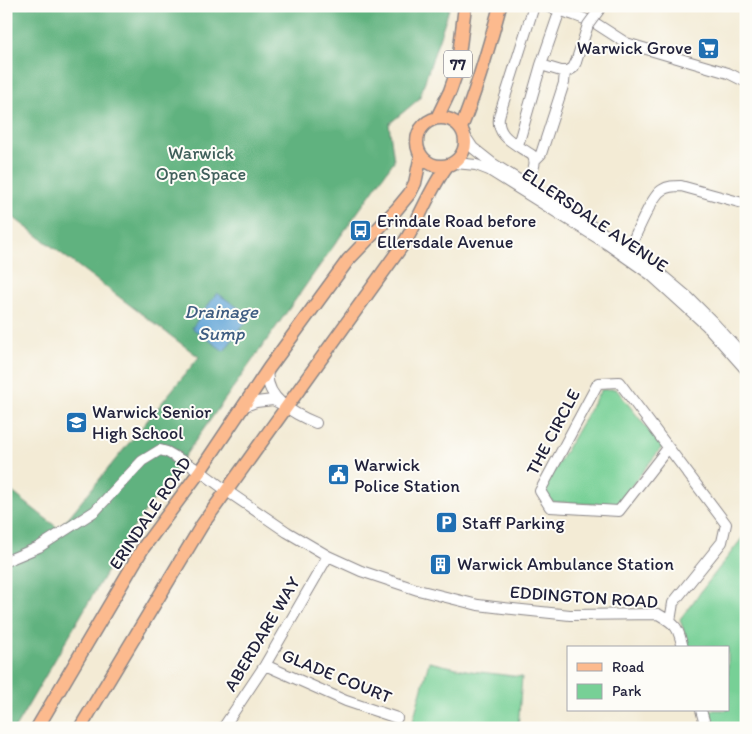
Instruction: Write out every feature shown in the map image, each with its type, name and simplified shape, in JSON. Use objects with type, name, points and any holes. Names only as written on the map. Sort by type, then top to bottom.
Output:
[{"type":"main road","name":"ERINDALE ROAD","points":[[38,728],[143,548],[200,471],[269,368],[348,260],[410,193],[415,183],[421,155],[417,140],[419,132],[430,121],[437,118],[450,91],[456,71],[464,6]]},
{"type":"main road","name":"77","points":[[463,132],[500,6]]},
{"type":"main road","points":[[80,728],[202,525],[414,229],[440,176],[451,164],[460,158],[466,144],[463,132],[455,122],[446,118],[437,118]]},
{"type":"main road","points":[[421,155],[432,165],[451,164]]},
{"type":"street","points":[[534,6],[498,117],[502,133],[532,155],[535,160]]},
{"type":"street","points":[[541,65],[570,71],[576,62],[588,25],[600,6]]},
{"type":"street","points":[[518,145],[541,65],[553,8],[576,10],[626,43],[728,73],[746,82]]},
{"type":"street","points":[[524,182],[534,167],[535,160],[541,154],[564,83],[565,71]]},
{"type":"street","name":"ELLERSDALE AVENUE","points":[[463,132],[473,148],[492,163],[524,182],[627,253],[706,325],[746,370]]},
{"type":"street","name":"ELLERSDALE AVENUE","points":[[451,164],[476,165],[489,170],[656,270],[711,320],[746,358]]},
{"type":"street","points":[[627,253],[653,199],[664,188],[680,186],[746,204]]},
{"type":"street","points":[[269,368],[267,378],[269,388],[275,397],[297,415],[316,423]]},
{"type":"street","name":"THE CIRCLE","points":[[668,448],[619,511],[550,508],[540,492],[598,383],[619,382],[726,524],[722,542],[673,603],[670,621]]},
{"type":"street","points":[[242,407],[256,402],[272,400],[286,407]]},
{"type":"street","name":"EDDINGTON ROAD","points":[[6,561],[39,547],[95,511],[142,461],[160,450],[200,471],[287,532],[328,556],[361,571],[418,590],[478,605],[570,615],[658,614],[670,621],[678,630],[682,646]]},
{"type":"street","name":"ABERDARE WAY","points":[[222,728],[265,665],[328,556]]},
{"type":"street","name":"GLADE COURT","points":[[265,665],[346,701],[397,718]]},
{"type":"street","points":[[702,712],[706,728]]},
{"type":"green space","name":"Warwick Open Space","points":[[6,6],[450,6],[419,99],[389,124],[394,161],[125,540],[15,728],[6,728],[6,487],[59,529],[199,357],[6,212]]},
{"type":"green space","points":[[616,389],[662,447],[618,503],[611,505],[554,502],[545,496],[543,490],[601,390]]},
{"type":"green space","points":[[746,533],[746,728],[715,728],[711,712],[730,712],[730,646],[688,646],[680,619]]},
{"type":"green space","points":[[429,662],[471,671],[522,677],[518,728],[411,728]]},
{"type":"water","name":"Drainage Sump","points":[[217,293],[250,316],[224,351],[192,328]]},
{"type":"place","name":"Warwick Grove","points":[[708,48]]},
{"type":"place","name":"Erindale Road before Ellersdale Avenue","points":[[361,231]]},
{"type":"place","name":"Warwick Senior High School","points":[[76,422]]},
{"type":"place","name":"Warwick Police Station","points":[[338,475]]},
{"type":"place","name":"Staff Parking","points":[[446,523]]},
{"type":"place","name":"Warwick Ambulance Station","points":[[441,564]]}]
